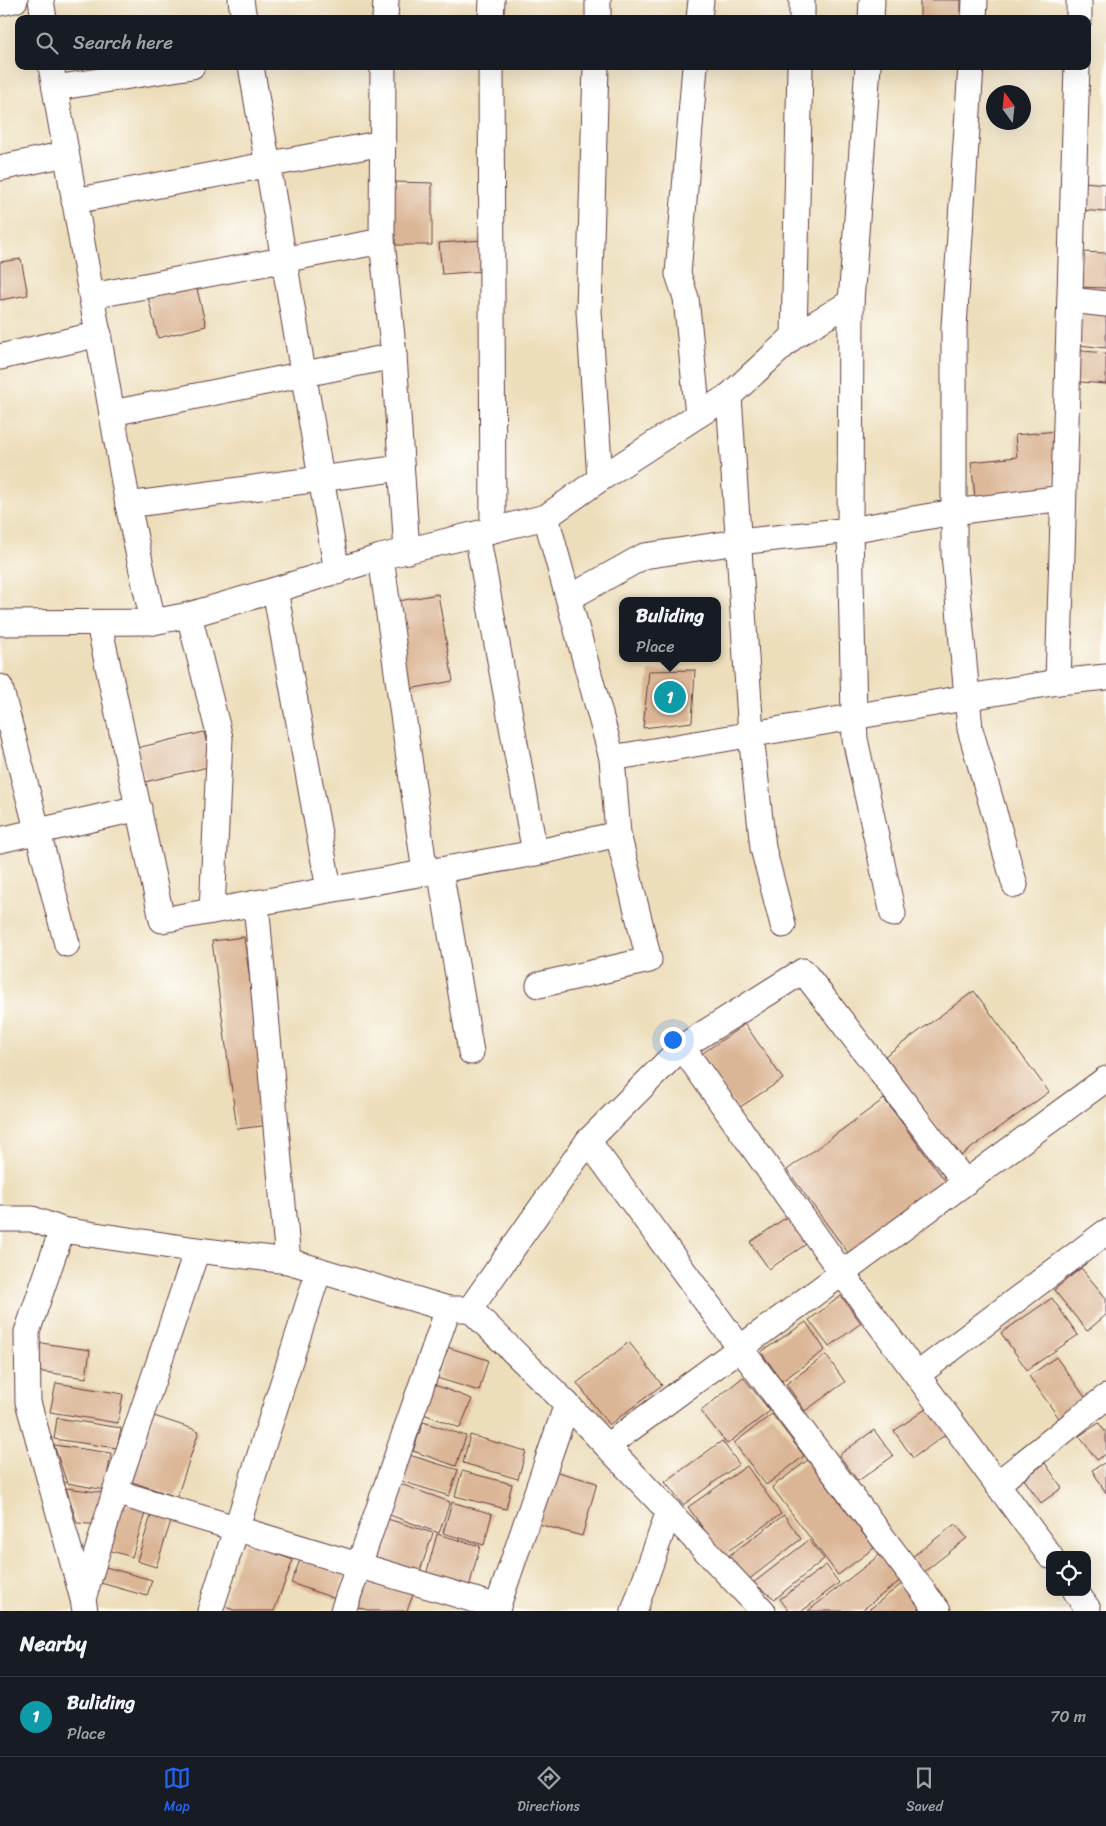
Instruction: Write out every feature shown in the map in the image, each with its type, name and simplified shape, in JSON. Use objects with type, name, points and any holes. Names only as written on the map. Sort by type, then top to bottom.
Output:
[{"type":"street","points":[[0,3],[15,0]]},
{"type":"street","points":[[41,0],[43,15]]},
{"type":"street","points":[[241,0],[243,15]]},
{"type":"street","points":[[385,15],[386,0]]},
{"type":"street","points":[[491,15],[492,0]]},
{"type":"street","points":[[598,0],[598,15]]},
{"type":"street","points":[[699,15],[701,0]]},
{"type":"street","points":[[802,0],[802,15]]},
{"type":"street","points":[[871,15],[872,0]]},
{"type":"street","points":[[974,15],[975,0]]},
{"type":"street","points":[[1079,0],[1079,15]]},
{"type":"street","points":[[141,70],[53,77],[128,505],[153,622]]},
{"type":"street","points":[[252,70],[336,572]]},
{"type":"street","points":[[384,70],[382,241],[394,356],[407,551]]},
{"type":"street","points":[[491,70],[485,532],[535,853]]},
{"type":"street","points":[[596,70],[589,311],[600,479]]},
{"type":"street","points":[[695,70],[678,274],[686,298],[698,415]]},
{"type":"street","points":[[794,336],[800,70]]},
{"type":"street","points":[[868,70],[851,302],[850,530],[854,739],[893,914]]},
{"type":"street","points":[[971,70],[954,327],[954,554],[970,729],[1015,885]]},
{"type":"street","points":[[1058,682],[1077,70]]},
{"type":"street","points":[[74,201],[383,143]]},
{"type":"street","points":[[0,168],[66,154]]},
{"type":"street","points":[[92,296],[382,241]]},
{"type":"street","points":[[1070,300],[1106,304]]},
{"type":"street","points":[[0,623],[99,624],[153,622],[189,615],[381,557],[546,518],[600,479],[729,396],[794,336],[851,302]]},
{"type":"street","points":[[0,356],[99,334]]},
{"type":"street","points":[[112,413],[394,356]]},
{"type":"street","points":[[729,396],[751,734],[763,848],[783,925]]},
{"type":"street","points":[[128,505],[401,468]]},
{"type":"street","points":[[569,598],[644,556],[738,542],[850,530],[954,512],[1063,498]]},
{"type":"street","points":[[539,985],[649,960],[618,834],[612,758],[546,518]]},
{"type":"street","points":[[381,557],[432,872],[471,1052]]},
{"type":"street","points":[[275,590],[329,889]]},
{"type":"street","points":[[189,615],[220,738],[212,911]]},
{"type":"street","points":[[99,624],[162,920],[535,853],[618,834]]},
{"type":"street","points":[[612,758],[1058,682],[1106,677]]},
{"type":"street","points":[[0,687],[67,944]]},
{"type":"street","points":[[0,840],[139,808]]},
{"type":"street","points":[[256,903],[288,1261]]},
{"type":"street","points":[[343,1611],[359,1564],[459,1309],[588,1141],[682,1047],[803,971],[965,1182]]},
{"type":"street","points":[[682,1047],[842,1273],[1046,1551]]},
{"type":"street","points":[[607,1446],[1106,1080]]},
{"type":"street","points":[[588,1141],[740,1348],[938,1611]]},
{"type":"street","points":[[0,1219],[32,1219],[62,1230],[288,1261],[459,1309],[567,1404],[763,1611]]},
{"type":"street","points":[[62,1230],[27,1332],[28,1402],[84,1605]]},
{"type":"street","points":[[917,1375],[1106,1232]]},
{"type":"street","points":[[84,1605],[115,1492],[198,1250]]},
{"type":"street","points":[[210,1611],[318,1270]]},
{"type":"street","points":[[997,1484],[1106,1398]]},
{"type":"street","points":[[115,1492],[359,1564],[497,1609],[567,1404]]},
{"type":"street","points":[[634,1611],[669,1512]]},
{"type":"street","points":[[1079,1596],[1088,1609],[1085,1611]]},
{"type":"building","points":[[920,0],[961,0],[961,15],[920,15]]},
{"type":"building","points":[[394,182],[432,183],[432,245],[394,245]]},
{"type":"building","points":[[1083,182],[1106,184],[1106,212],[1080,210]]},
{"type":"building","points":[[483,240],[485,271],[442,274],[439,243]]},
{"type":"building","points":[[1081,252],[1106,253],[1106,288],[1079,287]]},
{"type":"building","points":[[21,259],[28,295],[0,300],[0,262]]},
{"type":"building","points":[[195,281],[206,326],[158,338],[147,293]]},
{"type":"building","points":[[1074,305],[1106,308],[1106,348],[1070,344]]},
{"type":"building","points":[[1072,350],[1106,353],[1106,384],[1069,381]]},
{"type":"building","points":[[1057,431],[1054,496],[976,505],[971,462],[1017,457],[1015,435]]},
{"type":"building","points":[[438,594],[453,681],[409,689],[393,602]]},
{"type":"building","points":[[695,670],[692,722],[643,728],[649,671]]},
{"type":"building","points":[[204,732],[212,766],[145,782],[137,748]]},
{"type":"building","points":[[244,937],[270,1125],[237,1129],[212,941]]},
{"type":"building","points":[[974,991],[1049,1092],[959,1157],[885,1056]]},
{"type":"building","points":[[745,1024],[783,1079],[737,1109],[700,1055]]},
{"type":"building","points":[[884,1099],[949,1186],[851,1257],[787,1170]]},
{"type":"building","points":[[793,1213],[811,1241],[769,1269],[750,1242]]},
{"type":"building","points":[[1081,1268],[1106,1298],[1106,1315],[1087,1331],[1054,1290]]},
{"type":"building","points":[[841,1296],[861,1323],[829,1347],[809,1320]]},
{"type":"building","points":[[1052,1298],[1078,1335],[1027,1370],[1001,1333]]},
{"type":"building","points":[[806,1322],[825,1350],[782,1381],[761,1352]]},
{"type":"building","points":[[629,1342],[662,1385],[609,1425],[577,1383]]},
{"type":"building","points":[[41,1343],[90,1350],[86,1378],[37,1371]]},
{"type":"building","points":[[447,1347],[488,1360],[479,1391],[437,1378]]},
{"type":"building","points":[[826,1355],[845,1382],[805,1411],[786,1384]]},
{"type":"building","points":[[1056,1357],[1088,1401],[1061,1421],[1029,1376]]},
{"type":"building","points":[[743,1377],[770,1411],[727,1444],[701,1411]]},
{"type":"building","points":[[56,1383],[123,1394],[118,1423],[50,1412]]},
{"type":"building","points":[[432,1384],[472,1399],[460,1428],[421,1413]]},
{"type":"building","points":[[933,1404],[952,1430],[913,1458],[894,1431]]},
{"type":"building","points":[[772,1414],[804,1456],[766,1485],[734,1443]]},
{"type":"building","points":[[154,1416],[199,1431],[177,1497],[132,1482]]},
{"type":"building","points":[[57,1418],[121,1428],[117,1448],[54,1439]]},
{"type":"building","points":[[423,1422],[466,1436],[456,1466],[413,1451]]},
{"type":"building","points":[[1099,1423],[1106,1433],[1106,1454],[1097,1460],[1079,1436]]},
{"type":"building","points":[[874,1430],[893,1456],[858,1481],[839,1455]]},
{"type":"building","points":[[470,1435],[526,1451],[518,1479],[463,1463]]},
{"type":"building","points":[[722,1441],[739,1464],[683,1505],[665,1482]]},
{"type":"building","points":[[54,1445],[111,1453],[105,1490],[67,1483]]},
{"type":"building","points":[[406,1454],[458,1470],[449,1496],[398,1480]]},
{"type":"building","points":[[808,1460],[874,1548],[838,1575],[772,1487]]},
{"type":"building","points":[[1106,1462],[1106,1493],[1092,1470]]},
{"type":"building","points":[[1045,1463],[1062,1488],[1041,1503],[1024,1479]]},
{"type":"building","points":[[747,1466],[781,1514],[722,1555],[688,1507]]},
{"type":"building","points":[[462,1471],[512,1484],[506,1509],[455,1496]]},
{"type":"building","points":[[554,1471],[597,1483],[582,1536],[538,1524]]},
{"type":"building","points":[[398,1483],[450,1502],[439,1533],[387,1514]]},
{"type":"building","points":[[66,1488],[106,1493],[101,1525],[77,1523]]},
{"type":"building","points":[[119,1502],[146,1510],[132,1557],[105,1549]]},
{"type":"building","points":[[452,1502],[492,1514],[484,1545],[443,1533]]},
{"type":"building","points":[[153,1509],[173,1515],[156,1567],[137,1561]]},
{"type":"building","points":[[784,1515],[801,1539],[747,1581],[723,1560]]},
{"type":"building","points":[[384,1518],[433,1533],[420,1571],[372,1556]]},
{"type":"building","points":[[955,1524],[967,1538],[924,1572],[912,1557]]},
{"type":"building","points":[[437,1534],[480,1546],[469,1587],[426,1575]]},
{"type":"building","points":[[809,1540],[824,1559],[775,1599],[753,1583]]},
{"type":"building","points":[[245,1543],[293,1560],[274,1611],[237,1611],[222,1606]]},
{"type":"building","points":[[882,1553],[902,1579],[861,1611],[808,1611]]},
{"type":"building","points":[[302,1555],[347,1571],[336,1599],[291,1583]]},
{"type":"building","points":[[826,1565],[839,1583],[802,1611],[789,1611],[780,1599]]},
{"type":"building","points":[[102,1566],[152,1580],[147,1596],[97,1582]]},
{"type":"building","points":[[369,1574],[415,1589],[407,1611],[370,1611],[358,1607]]},
{"type":"building","points":[[903,1583],[922,1606],[916,1611],[867,1611]]},
{"type":"place","name":"Buliding","points":[[670,697]]}]
